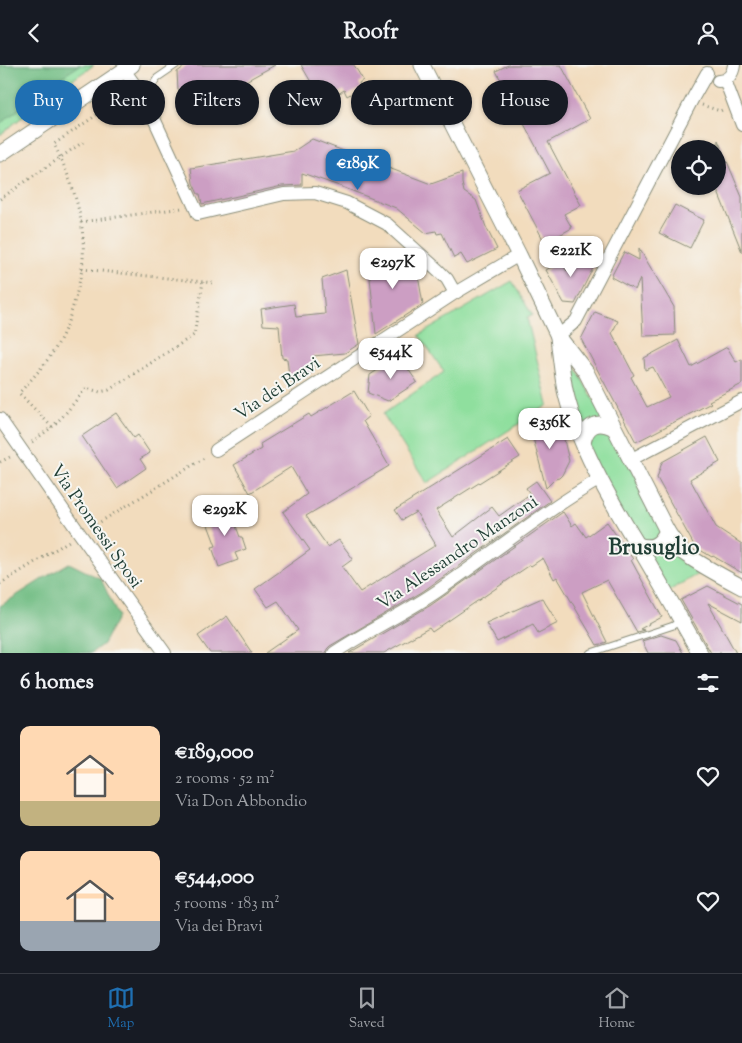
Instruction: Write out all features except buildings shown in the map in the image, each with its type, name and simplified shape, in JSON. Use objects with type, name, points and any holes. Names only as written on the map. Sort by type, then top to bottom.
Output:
[{"type":"street","points":[[422,65],[558,336],[586,372],[667,531],[684,552],[742,587]]},
{"type":"street","points":[[706,69],[712,79],[725,80],[731,74],[734,65]]},
{"type":"street","points":[[0,154],[128,68],[134,80]]},
{"type":"street","points":[[558,336],[576,321],[694,96],[706,69]]},
{"type":"street","points":[[725,80],[742,125]]},
{"type":"street","points":[[157,125],[198,214],[284,194],[315,193],[347,203],[387,223],[447,279],[455,293]]},
{"type":"street","name":"Via dei Bravi","points":[[216,450],[455,293],[519,255]]},
{"type":"street","points":[[558,336],[565,390],[574,419],[600,479],[700,653]]},
{"type":"street","points":[[630,460],[742,401]]},
{"type":"street","name":"Via Promessi Sposi","points":[[0,419],[165,653]]},
{"type":"street","points":[[583,441],[586,432],[591,427],[603,423],[614,428]]},
{"type":"street","name":"Via Alessandro Manzoni","points":[[334,653],[438,591],[554,507],[600,479]]},
{"type":"street","points":[[638,545],[648,548],[657,545],[664,538],[667,531]]},
{"type":"lane","points":[[156,80],[176,65]]},
{"type":"lane","points":[[590,653],[682,621]]},
{"type":"path","points":[[52,427],[19,393],[42,368],[62,336],[77,291],[82,269],[83,249],[77,201],[54,144],[92,118]]},
{"type":"path","points":[[0,199],[83,142]]},
{"type":"path","points":[[81,222],[195,206]]},
{"type":"path","points":[[82,269],[214,283]]},
{"type":"path","points":[[0,463],[22,450],[52,427],[86,388],[100,392],[109,390],[194,335],[203,282]]},
{"type":"path","points":[[0,584],[216,450]]},
{"type":"green space","points":[[0,65],[94,65],[72,80],[15,80],[15,123],[0,135]]},
{"type":"green space","points":[[0,65],[80,65],[57,80],[15,80],[15,112],[0,124]]},
{"type":"green space","points":[[512,281],[532,315],[527,318],[548,405],[427,483],[383,414],[444,372],[419,335]]},
{"type":"green space","points":[[558,336],[667,531],[708,568],[665,593],[583,442]]},
{"type":"green space","points":[[69,563],[101,579],[118,616],[103,644],[91,653],[0,653],[0,606]]},
{"type":"district","name":"Brusuglio","points":[[654,546]]}]
